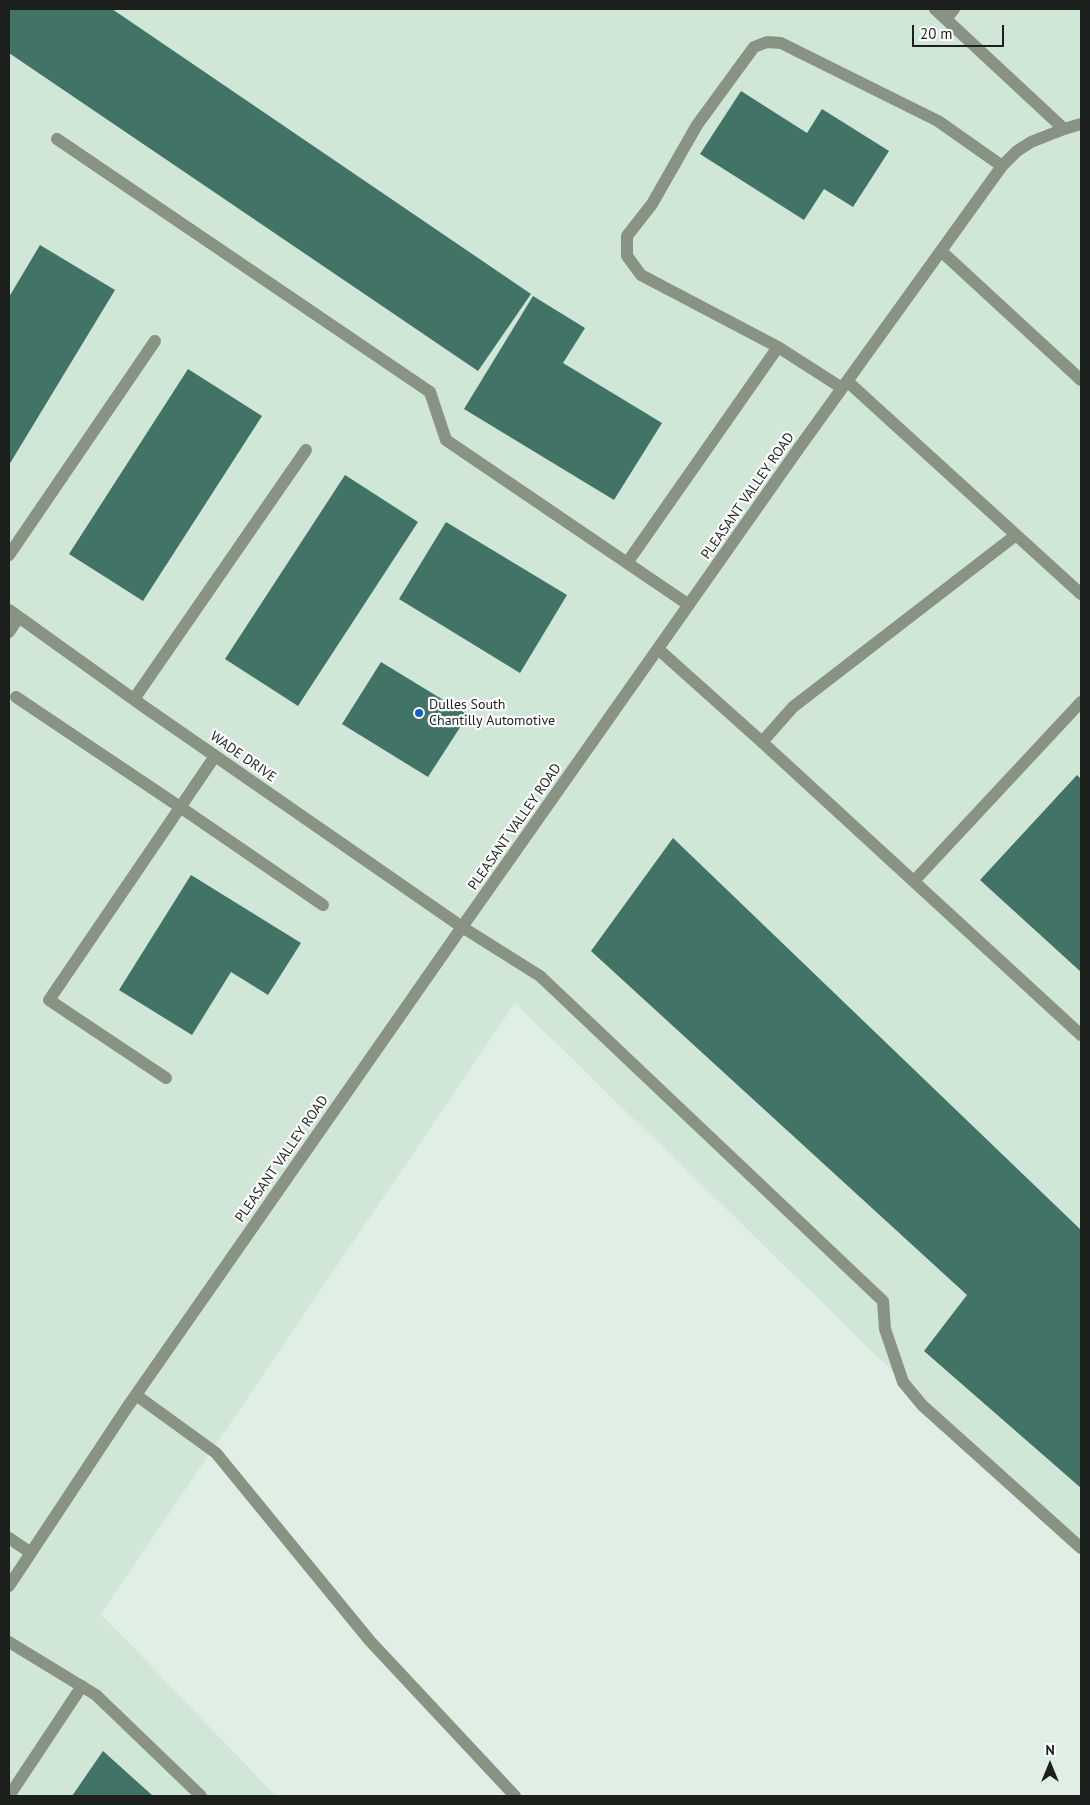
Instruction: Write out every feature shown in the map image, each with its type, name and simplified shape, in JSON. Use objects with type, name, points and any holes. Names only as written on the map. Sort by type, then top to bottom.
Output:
[{"type":"street","points":[[935,9],[950,14],[1064,129]]},
{"type":"street","points":[[1002,166],[938,121],[781,44],[767,42],[754,47],[697,126],[652,204],[627,236],[628,256],[641,275],[778,347],[845,385],[1081,594]]},
{"type":"street","name":"PLEASANT VALLEY ROAD","points":[[9,1586],[136,1395],[462,927],[1002,166],[1017,151],[1031,142],[1081,124]]},
{"type":"street","points":[[57,139],[430,392],[446,440],[689,605]]},
{"type":"street","points":[[941,251],[1081,380]]},
{"type":"street","points":[[9,555],[155,341]]},
{"type":"street","points":[[627,563],[778,347]]},
{"type":"street","points":[[134,699],[306,450]]},
{"type":"street","points":[[762,742],[793,707],[1016,535]]},
{"type":"street","points":[[9,632],[14,614]]},
{"type":"street","name":"WADE DRIVE","points":[[14,614],[214,756],[462,927],[540,976],[883,1301],[885,1329],[904,1382],[922,1406],[1081,1548]]},
{"type":"street","points":[[658,649],[1081,1035]]},
{"type":"street","points":[[16,697],[323,905]]},
{"type":"street","points":[[914,881],[1080,706]]},
{"type":"street","points":[[166,1078],[49,1000],[214,756]]},
{"type":"street","points":[[136,1395],[216,1453],[370,1641],[515,1796]]},
{"type":"street","points":[[9,1538],[31,1554]]},
{"type":"street","points":[[9,1642],[96,1695],[201,1796]]},
{"type":"street","points":[[10,1796],[82,1686]]},
{"type":"shaded area","points":[[9,9],[1081,9],[1081,1555],[515,1003],[101,1614],[276,1796],[9,1796]]},
{"type":"building","points":[[9,9],[112,9],[531,294],[478,371],[9,53]]},
{"type":"building","points":[[741,91],[807,133],[822,109],[889,151],[853,207],[824,189],[804,220],[700,154]]},
{"type":"building","points":[[40,245],[115,290],[9,465],[9,297]]},
{"type":"building","points":[[533,296],[585,328],[563,363],[662,423],[614,500],[464,409]]},
{"type":"building","points":[[188,369],[262,416],[143,601],[69,554]]},
{"type":"building","points":[[345,475],[418,522],[298,706],[225,659]]},
{"type":"building","points":[[446,522],[567,595],[520,673],[399,599]]},
{"type":"building","points":[[381,662],[468,715],[428,777],[342,724]]},
{"type":"building","points":[[1077,775],[1081,779],[1081,972],[980,880]]},
{"type":"building","points":[[673,838],[1081,1230],[1081,1488],[924,1351],[967,1295],[591,951]]},
{"type":"building","points":[[191,875],[301,943],[268,995],[231,972],[192,1035],[119,990]]},
{"type":"building","points":[[103,1751],[153,1796],[72,1796]]},
{"type":"place","name":"Dulles South Chantilly Automotive","points":[[419,713]]}]
